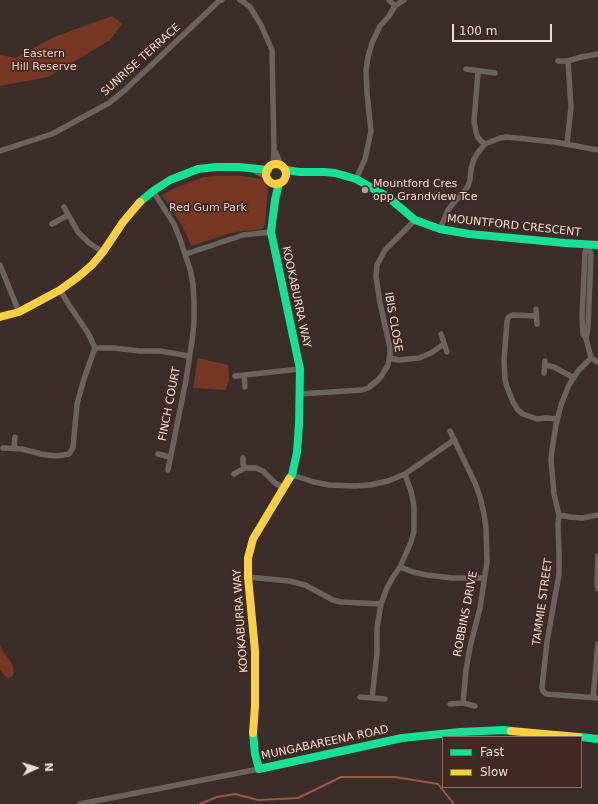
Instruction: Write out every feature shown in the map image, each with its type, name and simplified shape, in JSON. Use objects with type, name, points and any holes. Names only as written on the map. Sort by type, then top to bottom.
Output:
[{"type":"street","name":"SUNRISE TERRACE","points":[[0,151],[52,134],[109,104],[222,0]]},
{"type":"street","points":[[240,0],[250,8],[262,25],[272,50],[276,174]]},
{"type":"street","points":[[388,0],[395,6]]},
{"type":"street","points":[[356,179],[365,159],[371,131],[366,92],[368,57],[372,43],[380,26],[395,6],[404,0]]},
{"type":"street","points":[[558,61],[598,54]]},
{"type":"street","points":[[567,144],[571,107],[568,60]]},
{"type":"street","points":[[466,69],[478,72],[495,73]]},
{"type":"street","points":[[478,72],[474,122],[477,136],[484,144]]},
{"type":"street","points":[[440,230],[448,210],[468,186],[474,159],[484,144],[506,137],[567,144],[598,150]]},
{"type":"street","name":"MOUNTFORD CRESCENT","points":[[0,317],[20,312],[60,290],[78,277],[92,265],[103,252],[137,205],[152,192],[170,180],[198,169],[239,167],[276,174],[300,172],[336,173],[356,179],[388,197],[414,220],[440,230],[565,244],[598,245]]},
{"type":"street","name":"KOOKABURRA WAY","points":[[259,769],[255,754],[253,730],[255,706],[255,650],[248,577],[248,558],[253,539],[292,475],[297,445],[300,369],[271,232],[275,200],[276,174]]},
{"type":"street","name":"FINCH COURT","points":[[152,192],[174,224],[180,238],[190,269],[194,301],[194,323],[190,356],[168,470]]},
{"type":"street","points":[[64,207],[78,232],[89,243],[103,252]]},
{"type":"street","points":[[52,224],[68,215]]},
{"type":"street","name":"IBIS CLOSE","points":[[299,394],[368,388],[382,375],[388,365],[390,348],[380,303],[376,276],[378,265],[385,250],[414,220]]},
{"type":"street","points":[[186,254],[244,235],[271,232]]},
{"type":"street","points":[[588,244],[585,253],[582,316],[583,334],[586,338],[591,358],[598,362]]},
{"type":"street","points":[[0,265],[20,312]]},
{"type":"street","points":[[3,448],[22,449],[41,454],[63,456],[69,454],[73,448],[77,404],[95,348],[88,333],[60,290]]},
{"type":"street","points":[[536,309],[537,324]]},
{"type":"street","points":[[536,316],[513,315],[506,321],[504,370],[507,387],[513,402],[518,410],[523,414],[537,419],[557,419]]},
{"type":"street","points":[[441,334],[448,352]]},
{"type":"street","points":[[390,358],[399,360],[419,358],[431,353],[444,344]]},
{"type":"street","points":[[95,348],[160,351],[190,356]]},
{"type":"street","name":"TAMMIE STREET","points":[[591,358],[578,371],[569,385],[557,419],[552,450],[551,460],[554,494],[559,515],[559,574],[547,642],[542,687],[546,694],[596,698]]},
{"type":"street","points":[[544,372],[545,363],[554,366],[574,378]]},
{"type":"street","points":[[235,376],[300,369]]},
{"type":"street","points":[[244,375],[246,387]]},
{"type":"street","name":"ROBBINS DRIVE","points":[[450,431],[475,483],[480,497],[486,528],[487,547],[487,562],[480,608],[470,647],[463,703]]},
{"type":"street","points":[[14,448],[15,437]]},
{"type":"street","points":[[292,475],[329,485],[370,485],[388,481],[405,474],[454,440]]},
{"type":"street","name":"FINCH COURT","points":[[158,454],[170,457]]},
{"type":"street","points":[[243,458],[245,468]]},
{"type":"street","points":[[234,474],[245,468],[256,468],[263,470],[275,483],[284,488]]},
{"type":"street","points":[[372,698],[376,661],[377,628],[381,604],[393,578],[400,568],[414,531],[414,506],[405,474]]},
{"type":"street","points":[[559,515],[582,518],[598,515]]},
{"type":"street","points":[[598,556],[598,589]]},
{"type":"street","points":[[400,568],[427,575],[452,578],[484,578]]},
{"type":"street","points":[[248,577],[289,581],[305,585],[332,600],[341,602],[381,604]]},
{"type":"street","points":[[596,698],[598,644]]},
{"type":"street","points":[[360,697],[385,699]]},
{"type":"street","points":[[450,704],[463,703],[475,706]]},
{"type":"street","name":"MUNGABAREENA ROAD","points":[[80,804],[259,769],[402,738],[460,732],[504,730],[569,736]]},
{"type":"street","name":"MUNGABAREENA ROAD","points":[[582,737],[598,739]]},
{"type":"green space","name":"Eastern Hill Reserve","points":[[112,16],[122,24],[110,40],[48,77],[0,86],[0,55],[16,58],[54,37]]},
{"type":"green space","name":"Red Gum Park","points":[[243,176],[261,179],[268,188],[265,225],[263,229],[227,234],[191,246],[180,222],[162,195],[204,177]]},
{"type":"green space","points":[[198,358],[228,365],[229,379],[226,390],[193,388]]},
{"type":"green space","points":[[0,645],[13,667],[14,673],[12,677],[8,678],[0,670]]},
{"type":"waterway","points":[[200,804],[217,797],[235,794],[258,800],[298,798],[341,777],[395,777],[438,784],[454,804]]},
{"type":"traffic: fast","points":[[140,202],[170,180],[198,169],[239,167],[268,170]]},
{"type":"traffic: fast","points":[[285,170],[335,173],[356,179],[388,197],[415,220],[440,229],[469,234],[598,245]]},
{"type":"traffic: fast","points":[[279,183],[275,200],[271,232],[300,369],[297,452],[292,475],[289,479]]},
{"type":"traffic: fast","points":[[253,733],[255,754],[259,769],[402,738],[460,732],[511,731]]},
{"type":"traffic: fast","points":[[582,737],[598,739]]},
{"type":"traffic: slow","points":[[276,164],[283,167],[286,174],[283,181],[276,184],[269,181],[266,174],[269,167],[276,164]]},
{"type":"traffic: slow","points":[[0,317],[19,312],[60,290],[78,277],[92,265],[103,252],[123,222],[140,202]]},
{"type":"traffic: slow","points":[[253,733],[255,706],[255,651],[248,577],[248,558],[253,539],[289,479]]},
{"type":"traffic: slow","points":[[511,731],[567,736]]},
{"type":"place","name":"Mountford Cres opp Grandview Tce","points":[[365,190]]}]
